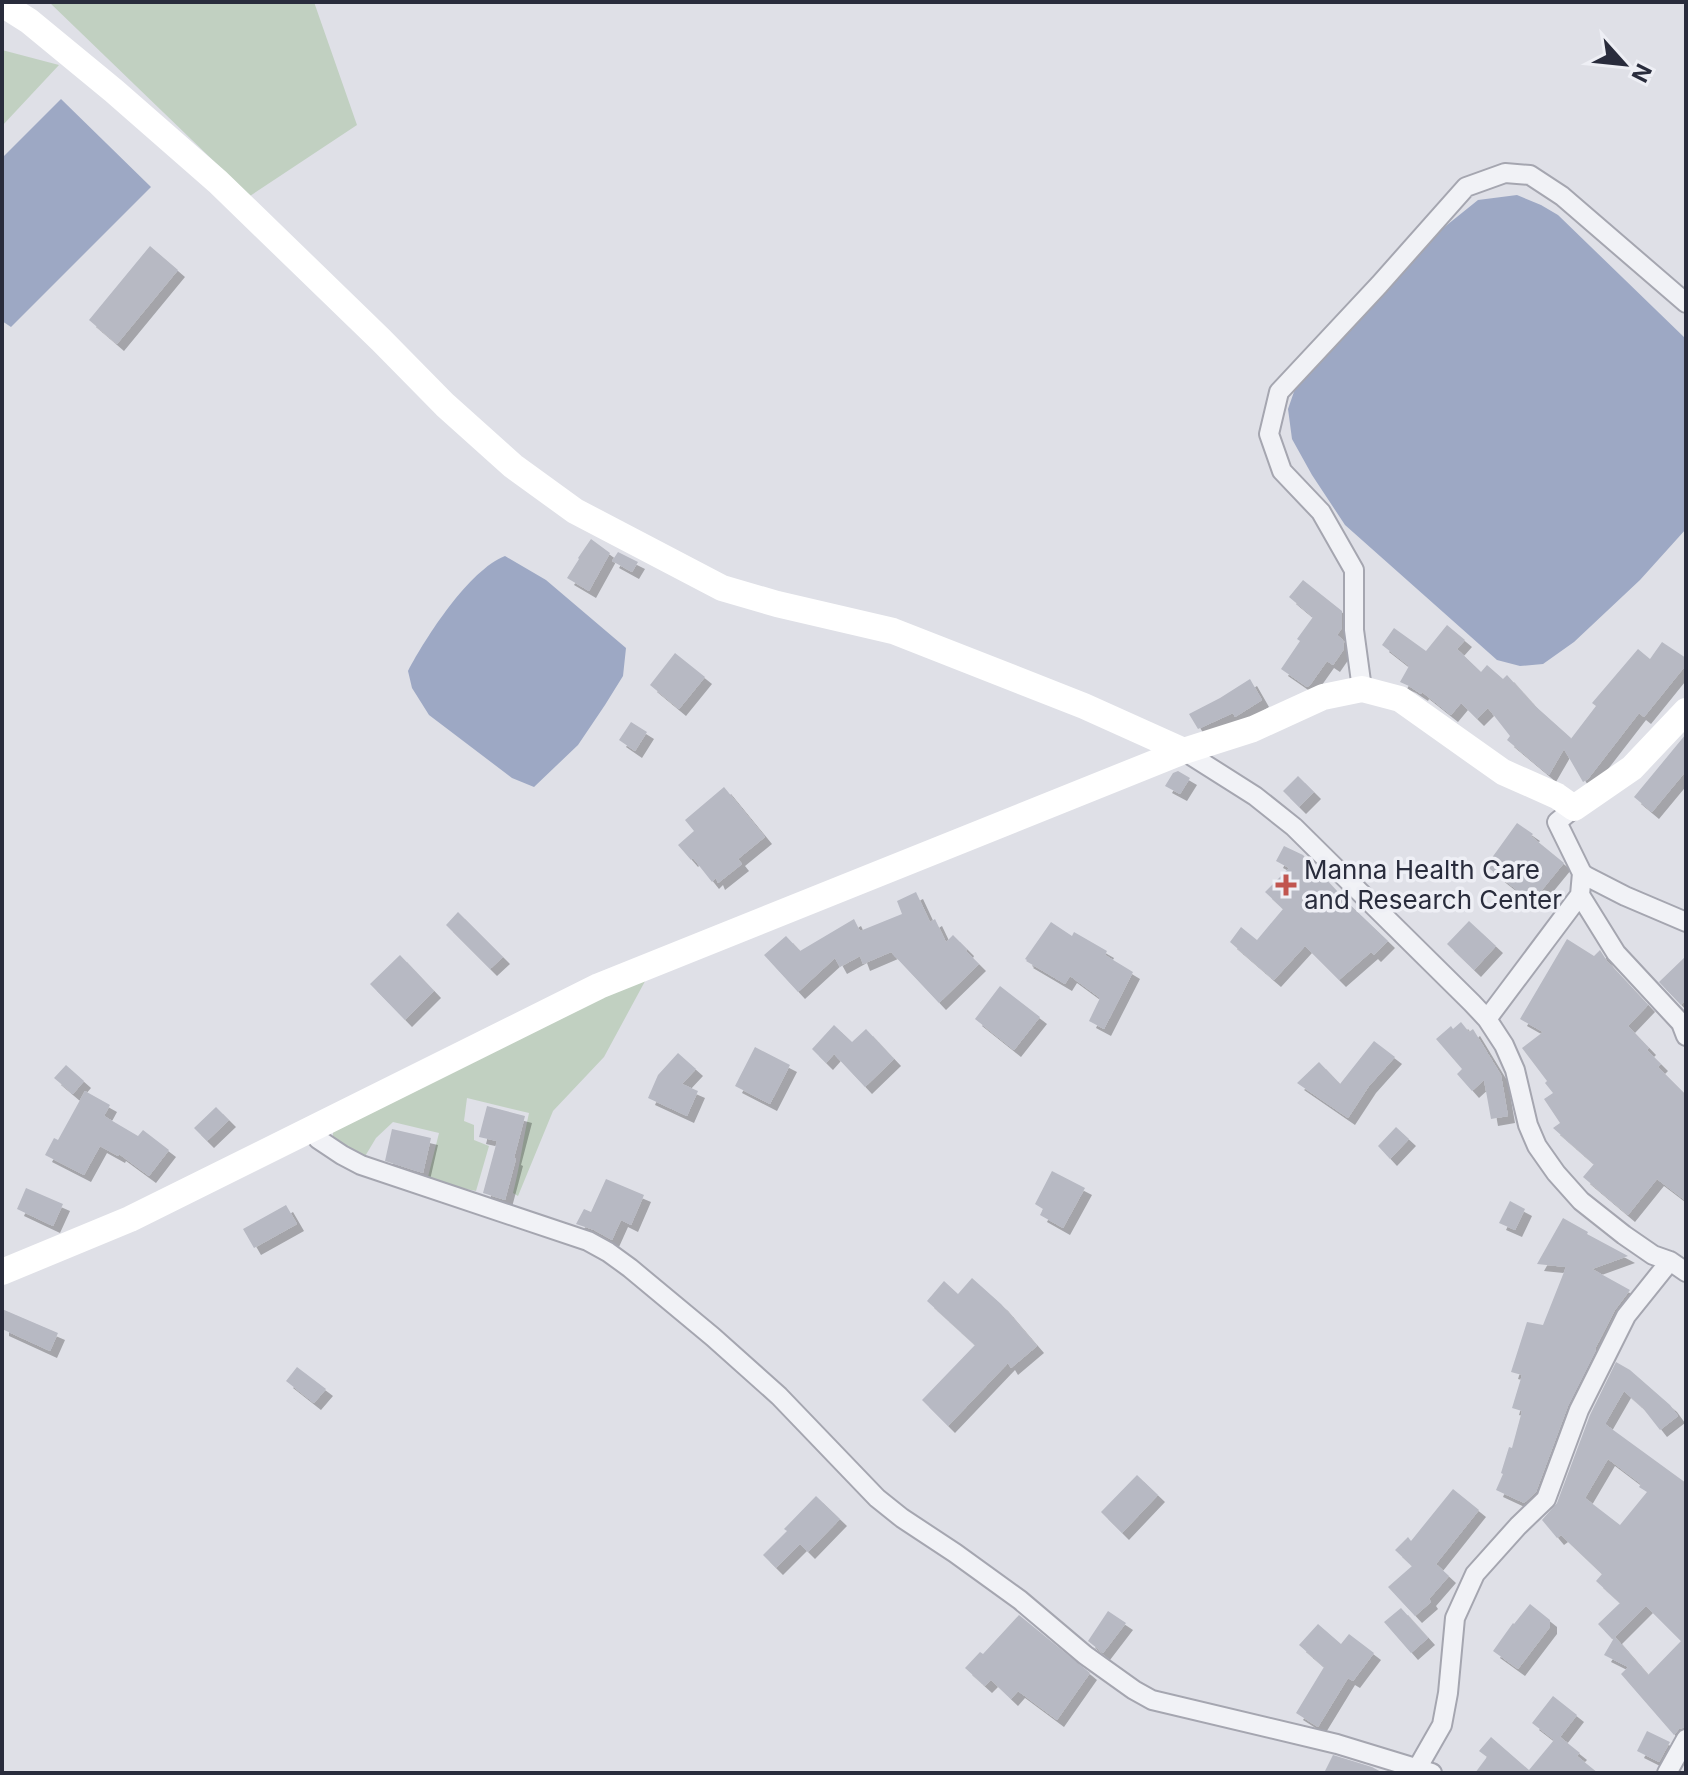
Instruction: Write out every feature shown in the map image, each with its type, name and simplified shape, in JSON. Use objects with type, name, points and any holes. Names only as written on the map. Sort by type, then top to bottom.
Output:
[{"type":"main road","points":[[2,4],[29,21],[102,81],[218,182],[445,405],[513,466],[575,511],[722,588],[893,631],[1084,706],[1184,751]]},
{"type":"main road","points":[[2,1272],[130,1219],[599,986],[1184,751],[1253,729],[1323,697],[1362,689],[1400,699],[1503,772],[1557,796],[1574,808],[1632,768],[1686,711]]},
{"type":"street","points":[[1362,689],[1354,630],[1354,570],[1321,512],[1282,471],[1269,434],[1279,392],[1466,187],[1505,173],[1530,175],[1562,196],[1686,303]]},
{"type":"street","points":[[1184,751],[1255,796],[1294,827],[1487,1019],[1515,1070],[1528,1125],[1537,1146],[1556,1173],[1581,1201],[1669,1256],[1686,1272]]},
{"type":"street","points":[[1487,1019],[1580,895],[1582,873],[1557,822],[1574,808]]},
{"type":"street","points":[[1582,873],[1625,896],[1686,922]]},
{"type":"street","points":[[1580,895],[1616,953],[1681,1023],[1686,1036]]},
{"type":"street","points":[[313,1128],[318,1139],[361,1165],[573,1235],[608,1252],[660,1291],[779,1396],[877,1498],[1020,1600],[1085,1655],[1134,1690],[1152,1700],[1324,1741],[1425,1770],[1442,1725],[1455,1618],[1475,1574],[1546,1499],[1579,1410],[1620,1327],[1669,1256]]},
{"type":"street","points":[[1667,1773],[1686,1739]]},
{"type":"green space","points":[[49,2],[314,2],[357,125],[250,196]]},
{"type":"green space","points":[[2,50],[59,65],[2,126]]},
{"type":"green space","points":[[650,972],[604,1057],[553,1111],[518,1196],[513,1193],[529,1113],[467,1098],[464,1121],[474,1125],[474,1140],[489,1146],[476,1191],[427,1181],[439,1133],[393,1122],[376,1138],[358,1168],[333,1141],[333,1127]]},
{"type":"water","points":[[61,99],[151,187],[11,327],[2,321],[2,158]]},
{"type":"water","points":[[1517,195],[1558,215],[1686,339],[1686,529],[1640,580],[1574,642],[1543,664],[1520,666],[1497,660],[1345,525],[1292,439],[1288,409],[1296,386],[1437,233],[1478,200]]},
{"type":"water","points":[[505,556],[546,580],[626,648],[623,676],[605,705],[578,745],[534,787],[512,778],[429,715],[412,688],[408,671],[437,623],[463,590],[477,575]]},
{"type":"building","points":[[150,246],[178,270],[117,344],[89,320]]},
{"type":"building","points":[[591,539],[610,553],[589,591],[567,578]]},
{"type":"building","points":[[618,552],[638,562],[632,572],[612,561]]},
{"type":"building","points":[[1303,580],[1342,611],[1342,628],[1337,635],[1343,640],[1344,649],[1333,665],[1327,661],[1307,687],[1281,669],[1313,617],[1289,597]]},
{"type":"building","points":[[1447,625],[1465,640],[1457,649],[1481,672],[1487,665],[1503,679],[1507,675],[1570,740],[1596,706],[1592,703],[1638,649],[1650,659],[1662,642],[1686,658],[1686,665],[1644,717],[1639,713],[1583,782],[1564,749],[1549,775],[1507,740],[1510,736],[1488,708],[1477,719],[1461,703],[1451,715],[1422,692],[1400,682],[1409,666],[1382,645],[1394,628],[1426,651]]},
{"type":"building","points":[[675,653],[705,677],[679,709],[650,685]]},
{"type":"building","points":[[1250,679],[1262,700],[1235,717],[1233,713],[1198,729],[1189,714]]},
{"type":"building","points":[[631,722],[647,732],[635,751],[619,740]]},
{"type":"building","points":[[1686,734],[1686,771],[1652,812],[1634,797]]},
{"type":"building","points":[[1178,771],[1190,778],[1180,794],[1165,786],[1173,773]]},
{"type":"building","points":[[1298,776],[1314,792],[1299,807],[1283,791]]},
{"type":"building","points":[[724,787],[765,837],[738,859],[742,864],[718,883],[716,878],[712,882],[678,845],[694,831],[685,820]]},
{"type":"building","points":[[1517,823],[1564,863],[1532,902],[1486,866]]},
{"type":"building","points":[[1284,846],[1303,855],[1388,941],[1339,980],[1305,946],[1274,980],[1230,942],[1241,927],[1257,940],[1283,909],[1265,892],[1289,868],[1276,861]]},
{"type":"building","points":[[916,892],[930,922],[935,919],[946,942],[953,935],[979,964],[939,1003],[891,952],[863,964],[860,956],[840,967],[835,958],[798,992],[764,955],[786,936],[800,951],[854,919],[860,931],[902,914],[897,901]]},
{"type":"building","points":[[458,912],[503,957],[490,969],[446,925]]},
{"type":"building","points":[[1469,921],[1496,946],[1474,970],[1447,944]]},
{"type":"building","points":[[1051,922],[1072,936],[1074,932],[1107,951],[1105,955],[1133,972],[1104,1029],[1089,1021],[1100,998],[1070,976],[1065,984],[1025,959]]},
{"type":"building","points":[[1567,939],[1594,956],[1600,950],[1648,1005],[1628,1026],[1661,1064],[1658,1067],[1686,1095],[1686,1201],[1657,1179],[1628,1215],[1583,1177],[1594,1164],[1553,1128],[1560,1123],[1544,1099],[1553,1093],[1522,1048],[1543,1032],[1520,1019]]},
{"type":"building","points":[[400,955],[434,991],[405,1020],[370,984]]},
{"type":"building","points":[[1686,956],[1686,1000],[1681,1005],[1659,982]]},
{"type":"building","points":[[1000,986],[1040,1017],[1014,1050],[975,1019]]},
{"type":"building","points":[[1461,1022],[1469,1032],[1473,1029],[1501,1075],[1508,1116],[1491,1119],[1484,1080],[1472,1091],[1457,1074],[1462,1069],[1436,1039]]},
{"type":"building","points":[[834,1025],[852,1042],[866,1029],[894,1059],[865,1087],[834,1054],[826,1063],[812,1049]]},
{"type":"building","points":[[1374,1041],[1395,1057],[1369,1086],[1348,1118],[1297,1083],[1319,1062],[1340,1084]]},
{"type":"building","points":[[755,1047],[790,1065],[770,1104],[735,1086]]},
{"type":"building","points":[[678,1053],[696,1069],[682,1084],[698,1091],[687,1116],[648,1098],[658,1075]]},
{"type":"building","points":[[66,1065],[84,1081],[73,1094],[54,1078]]},
{"type":"building","points":[[85,1091],[110,1105],[104,1116],[138,1136],[143,1130],[169,1150],[149,1176],[119,1154],[100,1146],[84,1175],[45,1155],[54,1138],[58,1140]]},
{"type":"building","points":[[487,1106],[525,1116],[505,1200],[483,1193],[497,1141],[479,1137]]},
{"type":"building","points":[[216,1107],[229,1120],[207,1141],[194,1128]]},
{"type":"building","points":[[1396,1127],[1409,1139],[1390,1159],[1378,1146]]},
{"type":"building","points":[[392,1129],[431,1138],[423,1173],[385,1161]]},
{"type":"building","points":[[1052,1171],[1085,1188],[1063,1228],[1040,1215],[1043,1209],[1035,1204]]},
{"type":"building","points":[[606,1179],[644,1195],[631,1225],[621,1220],[612,1240],[576,1224],[584,1209],[591,1212]]},
{"type":"building","points":[[26,1188],[63,1204],[53,1226],[17,1209]]},
{"type":"building","points":[[1510,1201],[1525,1209],[1515,1230],[1499,1223]]},
{"type":"building","points":[[286,1205],[297,1224],[254,1248],[243,1229]]},
{"type":"building","points":[[1563,1218],[1628,1256],[1592,1269],[1630,1290],[1615,1310],[1568,1406],[1536,1492],[1524,1503],[1496,1490],[1522,1411],[1512,1408],[1522,1375],[1511,1372],[1527,1322],[1543,1325],[1566,1267],[1537,1264]]},
{"type":"building","points":[[972,1278],[1001,1304],[1037,1346],[1011,1368],[1008,1363],[948,1426],[922,1400],[975,1345],[927,1301],[944,1281],[958,1294]]},
{"type":"building","points":[[2,1309],[58,1333],[50,1351],[2,1329]]},
{"type":"building","points":[[1616,1362],[1630,1370],[1670,1405],[1678,1416],[1660,1430],[1624,1391],[1605,1424],[1686,1483],[1686,1727],[1674,1735],[1621,1674],[1628,1667],[1604,1655],[1614,1638],[1598,1624],[1620,1603],[1596,1581],[1602,1574],[1561,1535],[1557,1538],[1542,1520],[1557,1503],[1590,1415]],"holes":[[[1608,1459],[1647,1492],[1620,1525],[1585,1498]],[[1646,1606],[1681,1641],[1648,1675],[1615,1637]]]},
{"type":"building","points":[[297,1367],[326,1389],[314,1403],[286,1381]]},
{"type":"building","points":[[1137,1475],[1158,1495],[1122,1533],[1101,1512]]},
{"type":"building","points":[[1453,1489],[1479,1510],[1436,1564],[1449,1576],[1429,1599],[1431,1602],[1415,1616],[1388,1587],[1412,1566],[1395,1550],[1408,1537],[1411,1541]]},
{"type":"building","points":[[816,1496],[840,1519],[808,1552],[800,1544],[776,1568],[763,1555]]},
{"type":"building","points":[[1530,1604],[1550,1620],[1550,1627],[1518,1669],[1493,1651]]},
{"type":"building","points":[[1401,1608],[1428,1638],[1411,1653],[1384,1622]]},
{"type":"building","points":[[1108,1611],[1126,1623],[1103,1653],[1088,1641]]},
{"type":"building","points":[[1019,1615],[1090,1673],[1057,1720],[1018,1691],[1011,1699],[991,1680],[985,1686],[965,1668],[980,1652],[983,1654]]},
{"type":"building","points":[[1318,1624],[1341,1644],[1349,1634],[1374,1653],[1353,1681],[1348,1678],[1318,1727],[1296,1713],[1324,1667],[1299,1645]]},
{"type":"building","points":[[1553,1696],[1577,1715],[1560,1737],[1598,1773],[1475,1773],[1487,1757],[1479,1751],[1491,1737],[1529,1770],[1554,1740],[1532,1723]]},
{"type":"building","points":[[1647,1731],[1670,1742],[1659,1762],[1637,1751]]},
{"type":"building","points":[[1333,1755],[1372,1767],[1383,1773],[1324,1773]]},
{"type":"place","name":"Manna Health Care and Research Center","points":[[1286,885]]}]
